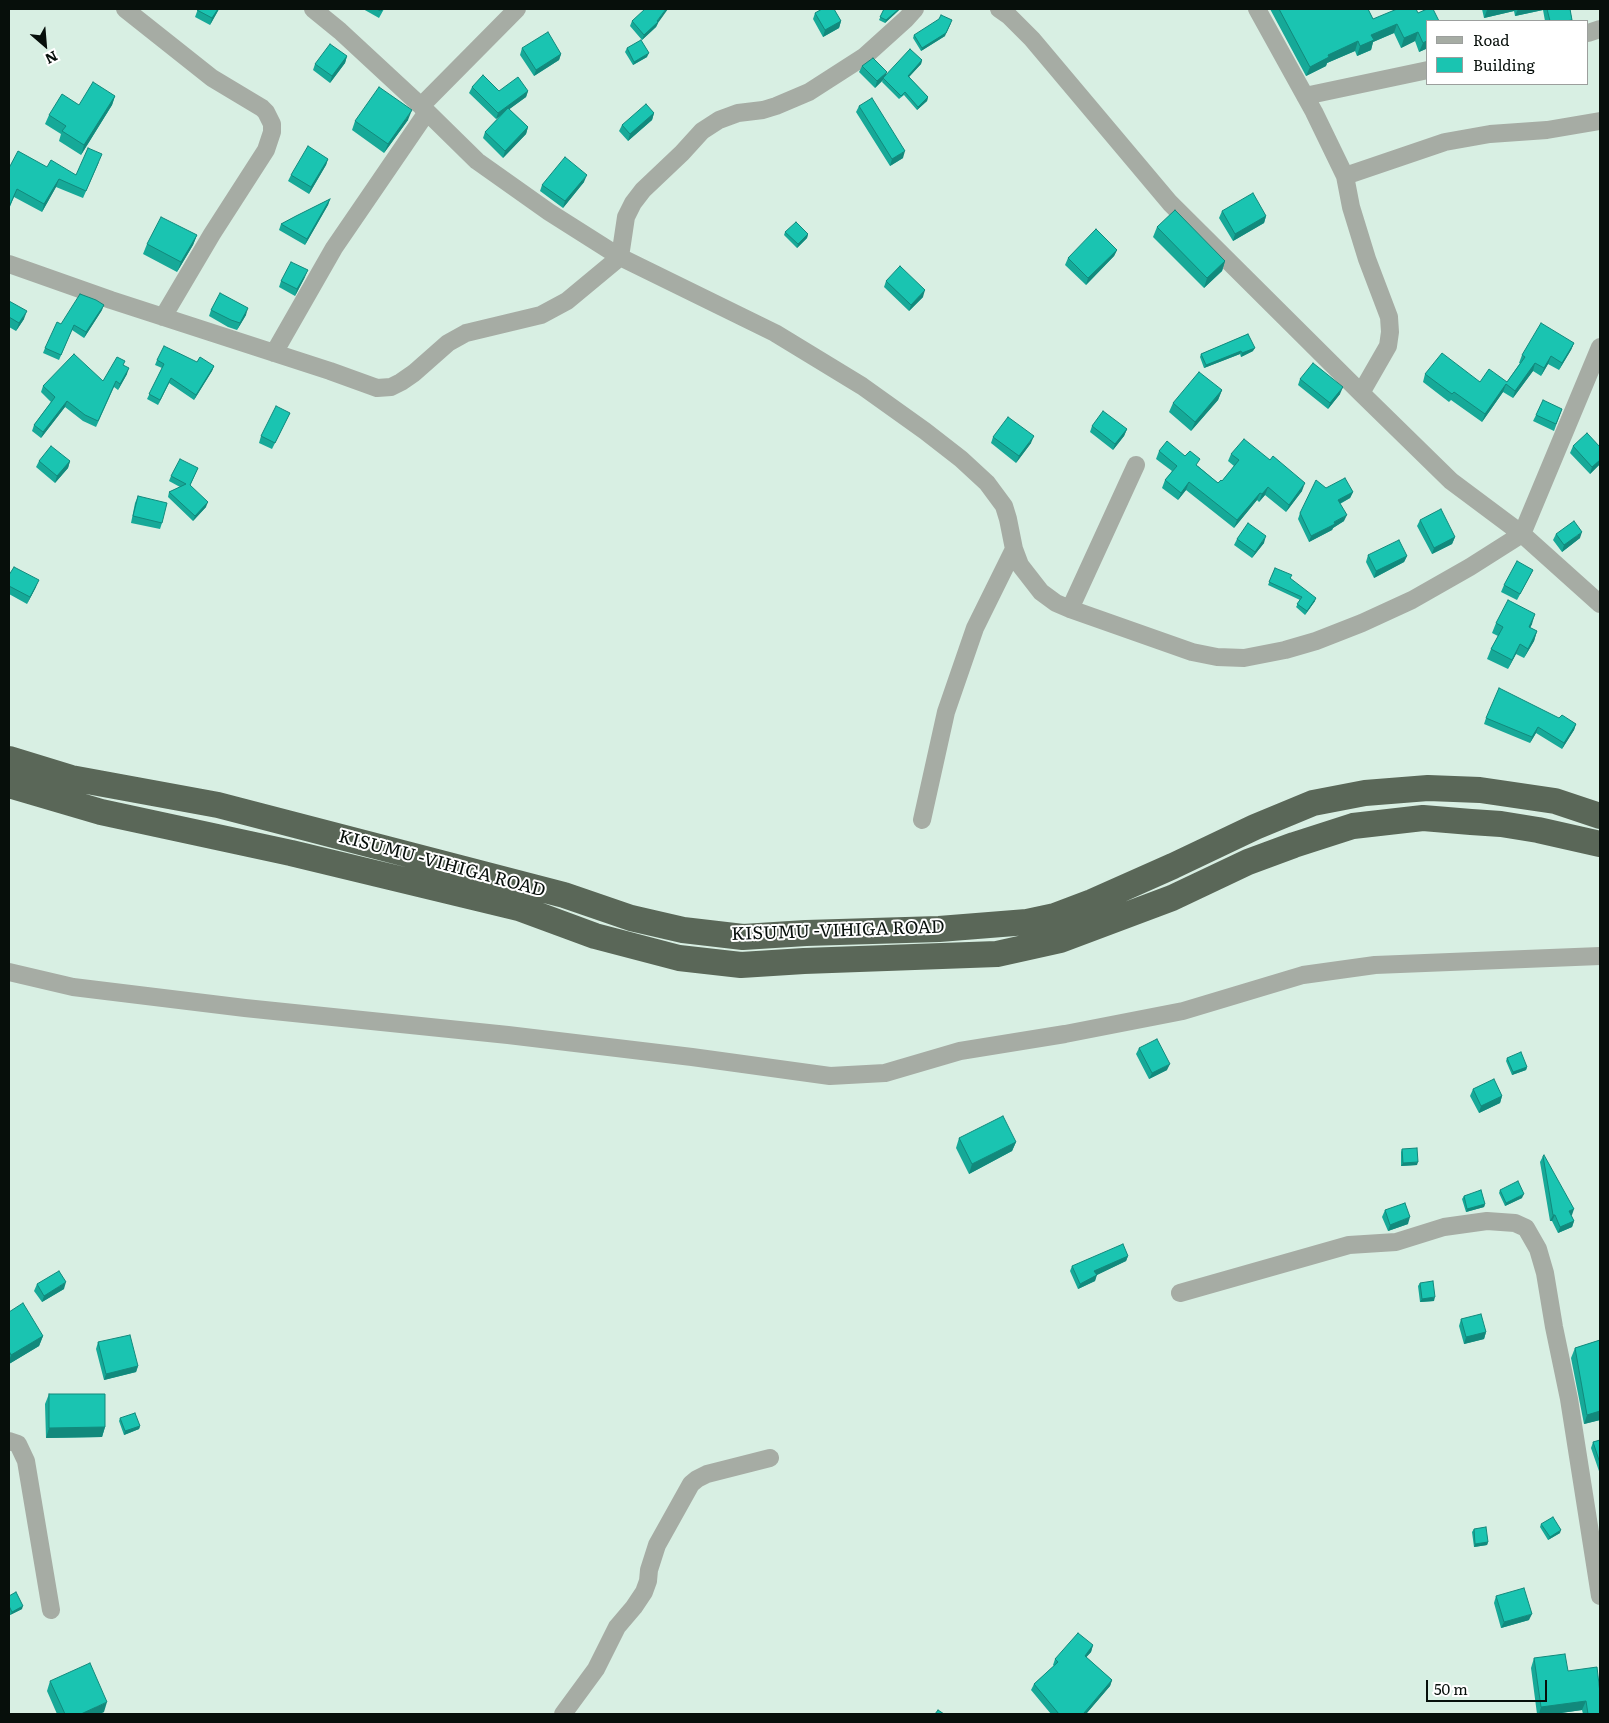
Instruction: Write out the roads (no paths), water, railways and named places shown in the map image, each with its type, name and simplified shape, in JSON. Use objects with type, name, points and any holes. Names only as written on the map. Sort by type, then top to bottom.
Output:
[{"type":"highway","name":"KISUMU -VIHIGA ROAD","points":[[9,759],[71,778],[218,806],[564,895],[631,918],[683,930],[743,937],[940,929],[1027,922],[1055,916],[1092,902],[1255,827],[1313,803],[1365,793],[1428,788],[1480,790],[1555,801],[1600,816]]},
{"type":"highway","name":"KISUMU -VIHIGA ROAD","points":[[9,785],[101,812],[291,853],[519,908],[595,936],[679,958],[741,965],[997,954],[1060,940],[1172,898],[1257,859],[1353,826],[1423,818],[1501,824],[1600,844]]},
{"type":"street","points":[[125,9],[212,78],[262,108],[272,124],[272,132],[266,150],[212,234],[163,317]]},
{"type":"street","points":[[313,9],[340,31],[477,161],[549,212],[620,257],[775,333],[862,386],[961,459],[987,483],[1004,506],[1020,566],[1040,592],[1056,603],[1070,609],[1192,652],[1217,657],[1244,658],[1285,650],[1316,641],[1362,623],[1412,600],[1470,567],[1522,534],[1600,347]]},
{"type":"street","points":[[274,353],[334,248],[424,109],[517,9]]},
{"type":"street","points":[[9,264],[377,388],[391,387],[414,373],[448,343],[466,333],[541,315],[567,301],[620,257],[626,217],[634,203],[643,190],[702,131],[719,120],[738,113],[763,110],[809,92],[865,56],[915,9]]},
{"type":"street","points":[[1257,9],[1305,96],[1345,176],[1351,207],[1367,259],[1389,317],[1390,332],[1388,346],[1361,393]]},
{"type":"street","points":[[1007,11],[1170,203],[1451,481],[1522,534],[1600,604]]},
{"type":"street","points":[[1305,96],[1426,70]]},
{"type":"street","points":[[1345,176],[1445,142],[1490,134],[1547,130],[1600,121]]},
{"type":"street","points":[[1070,609],[1136,465]]},
{"type":"street","points":[[922,820],[946,712],[975,628],[1014,549]]},
{"type":"street","points":[[9,972],[73,987],[245,1008],[528,1038],[830,1076],[885,1073],[960,1051],[1065,1034],[1183,1011],[1303,975],[1376,965],[1600,956]]},
{"type":"street","points":[[1180,1293],[1349,1245],[1396,1242],[1444,1227],[1487,1221],[1515,1223],[1526,1228],[1538,1249],[1546,1273],[1595,1518],[1600,1596]]},
{"type":"street","points":[[9,1441],[18,1444],[26,1461],[51,1610]]},
{"type":"street","points":[[564,1714],[596,1668],[617,1628],[644,1592],[657,1545],[666,1532],[691,1484],[707,1474],[770,1458]]}]
